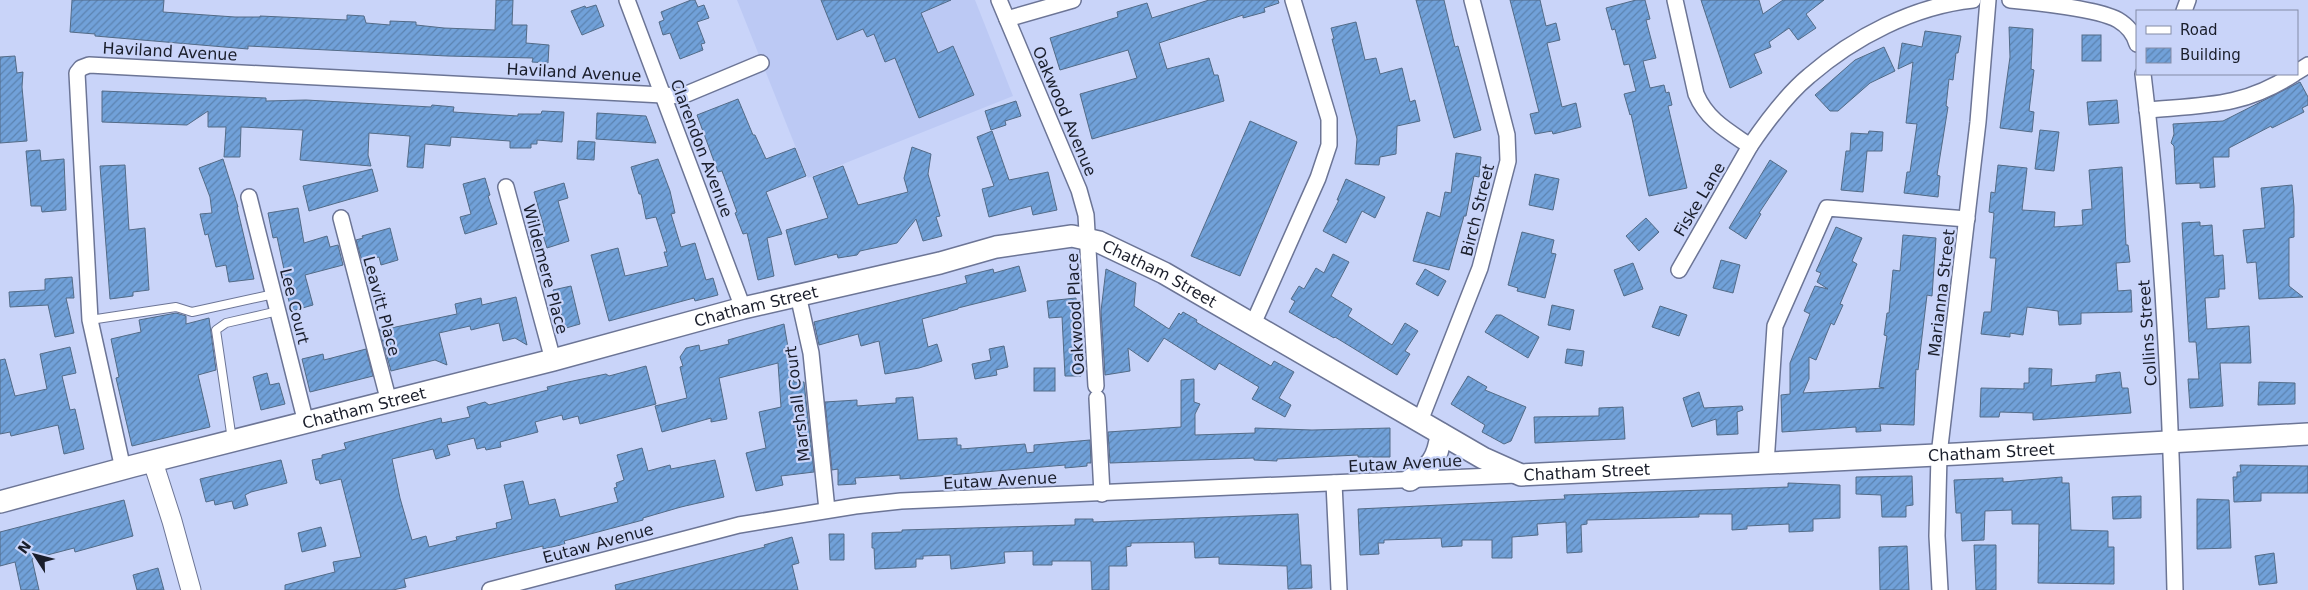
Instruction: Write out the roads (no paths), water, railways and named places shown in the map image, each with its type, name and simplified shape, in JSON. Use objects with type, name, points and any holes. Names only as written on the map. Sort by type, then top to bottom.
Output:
[{"type":"main road","name":"Chatham Street","points":[[0,502],[553,360],[743,308],[940,263],[996,247],[1043,238],[1072,236],[1108,246],[1164,273],[1483,458],[1521,475],[1939,455],[2308,434]]},
{"type":"main road","points":[[1410,480],[1429,468],[1440,450],[1441,434]]},
{"type":"street","name":"Clarendon Avenue","points":[[627,0],[743,308]]},
{"type":"street","name":"Oakwood Avenue","points":[[999,0],[1079,190],[1086,214],[1088,240]]},
{"type":"street","points":[[1007,19],[1073,0]]},
{"type":"street","points":[[1253,324],[1318,178],[1329,145],[1329,120],[1294,0]]},
{"type":"street","name":"Birch Street","points":[[1420,421],[1480,268],[1508,161],[1507,135],[1472,0]]},
{"type":"street","points":[[1675,0],[1696,94],[1702,108],[1718,125],[1750,146]]},
{"type":"street","name":"Fiske Lane","points":[[1679,270],[1750,146],[1774,112],[1808,76],[1846,49],[1891,23],[1957,2],[1973,0]]},
{"type":"street","name":"Marianna Street","points":[[1940,590],[1937,536],[1939,455],[1967,219],[1988,0]]},
{"type":"street","points":[[2010,0],[2094,13],[2116,19],[2134,29]]},
{"type":"street","points":[[664,94],[682,96],[761,63]]},
{"type":"street","name":"Haviland Avenue","points":[[123,469],[90,320],[77,83],[77,73],[81,68],[90,65],[664,94]]},
{"type":"street","name":"Collins Street","points":[[2143,75],[2154,166],[2172,441],[2175,590]]},
{"type":"street","points":[[2147,110],[2235,101],[2262,93],[2293,75]]},
{"type":"street","name":"Wildemere Place","points":[[506,187],[553,360]]},
{"type":"street","name":"Lee Court","points":[[249,197],[306,423]]},
{"type":"street","points":[[1766,464],[1775,326],[1827,208],[1967,219]]},
{"type":"street","name":"Leavitt Place","points":[[341,218],[389,402]]},
{"type":"street","name":"Oakwood Place","points":[[1088,240],[1102,494]]},
{"type":"street","name":"Marshall Court","points":[[798,295],[811,353],[827,510]]},
{"type":"street","points":[[153,462],[191,590]]},
{"type":"street","name":"Eutaw Avenue","points":[[490,590],[740,525],[827,510],[902,501],[1521,475]]},
{"type":"street","points":[[1334,483],[1339,590]]},
{"type":"lane","points":[[90,320],[176,308],[192,312],[274,294]]},
{"type":"lane","points":[[232,442],[216,330],[226,323],[278,311]]}]
